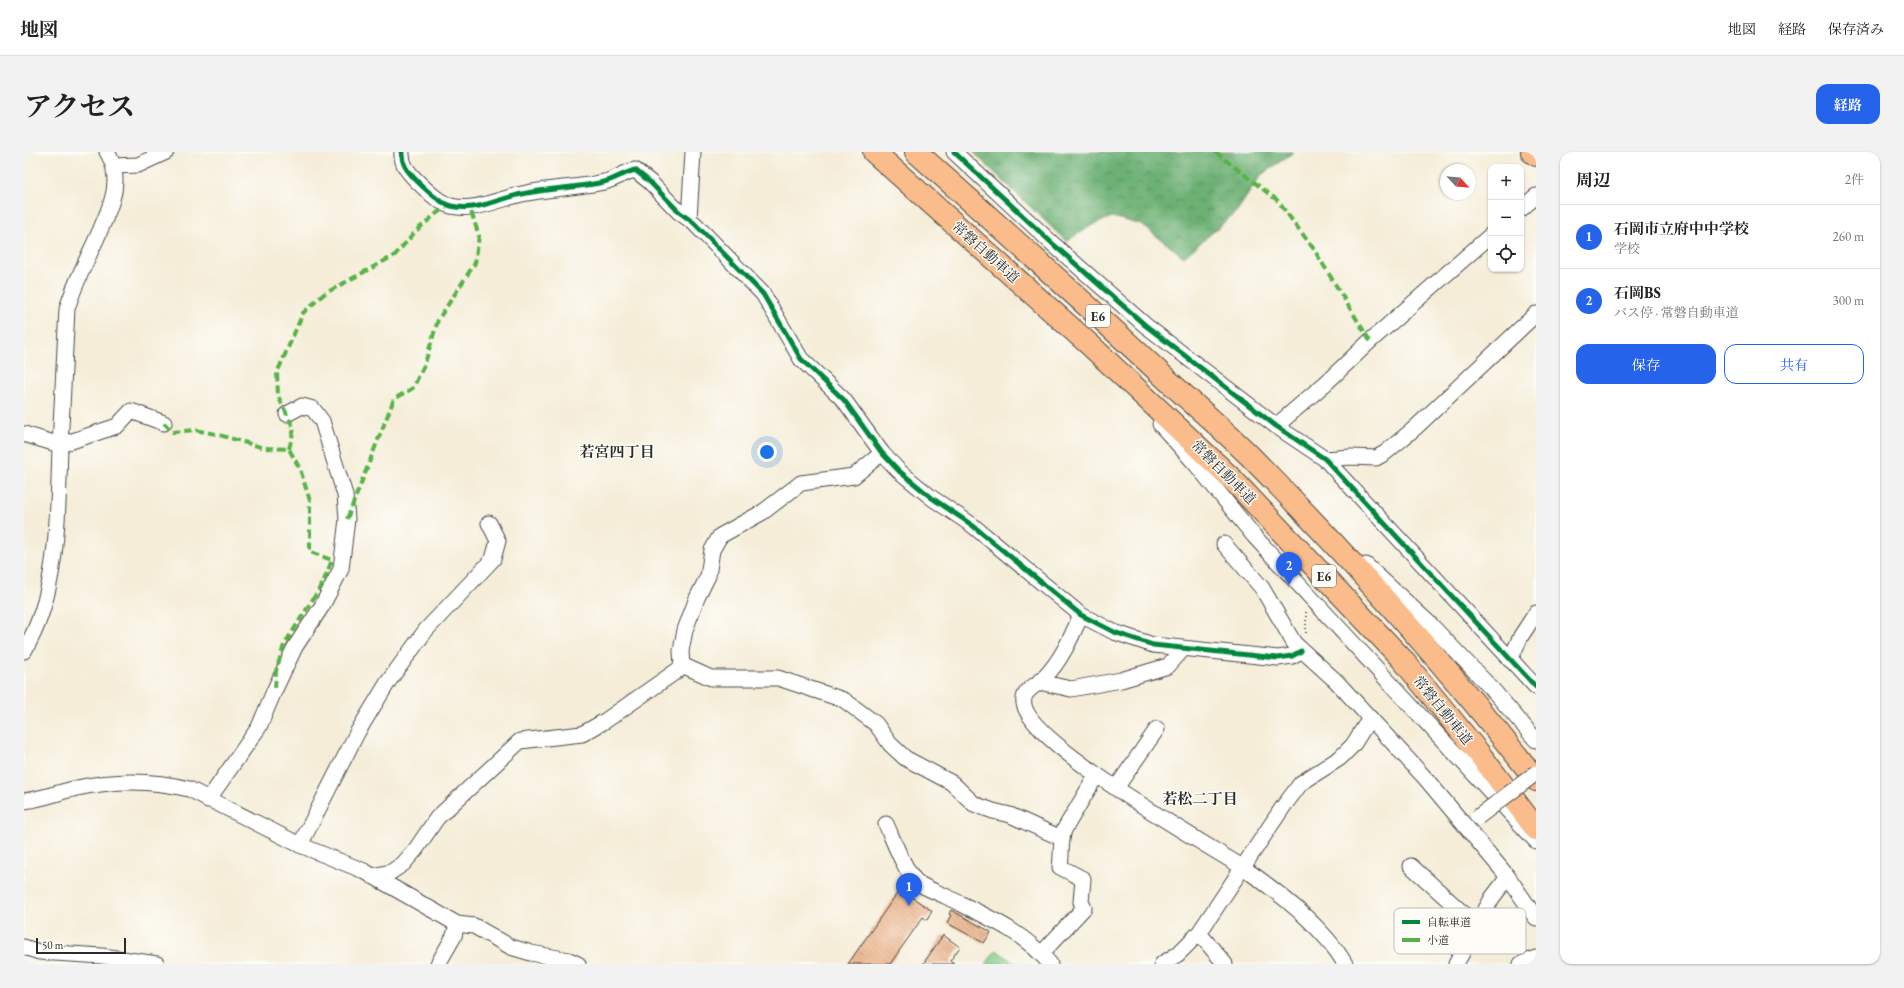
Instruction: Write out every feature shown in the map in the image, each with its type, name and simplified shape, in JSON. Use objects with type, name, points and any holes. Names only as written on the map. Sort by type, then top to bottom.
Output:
[{"type":"highway","name":"常磐自動車道","points":[[874,152],[1090,345],[1232,479],[1402,659],[1478,752],[1536,829]]},
{"type":"highway","name":"常磐自動車道","points":[[916,152],[1109,325],[1250,456],[1423,642],[1497,730],[1536,780]]},
{"type":"highway","points":[[1532,152],[1536,155]]},
{"type":"street","points":[[24,651],[37,624],[52,567],[59,505],[60,445],[67,309],[74,286],[112,199],[115,180],[114,166],[107,152]]},
{"type":"street","points":[[114,166],[138,165],[166,152]]},
{"type":"street","points":[[402,152],[402,158],[409,173],[430,192],[449,206],[478,207],[522,194],[606,182],[623,173],[635,170],[650,182],[679,212],[689,219],[763,294],[801,359],[844,400],[882,453],[916,485],[972,525],[1081,615],[1114,632],[1153,645],[1278,658],[1292,656],[1301,650]]},
{"type":"street","points":[[689,219],[693,152]]},
{"type":"street","points":[[954,152],[1054,245],[1145,325],[1276,426],[1325,459],[1536,687]]},
{"type":"street","points":[[1524,206],[1536,196]]},
{"type":"street","points":[[1276,426],[1490,236]]},
{"type":"street","points":[[1325,459],[1351,457],[1376,458],[1385,453],[1415,428],[1536,314]]},
{"type":"street","points":[[1090,345],[1194,462],[1254,536],[1536,841]]},
{"type":"street","points":[[208,800],[259,727],[275,688],[296,647],[322,606],[341,569],[347,519],[345,495],[322,421],[313,409],[302,406],[287,414]]},
{"type":"street","points":[[24,434],[60,445],[117,426],[130,411],[164,423]]},
{"type":"street","points":[[372,876],[391,872],[403,864],[437,818],[520,742],[582,734],[605,721],[678,670],[682,665],[681,651],[685,630],[697,598],[708,576],[712,550],[720,536],[763,512],[801,483],[854,476],[882,453]]},
{"type":"street","points":[[1276,484],[1430,624],[1492,689],[1536,740]]},
{"type":"street","points":[[300,844],[357,733],[388,682],[426,630],[493,559],[498,541],[489,523]]},
{"type":"street","points":[[1224,544],[1262,588],[1294,643],[1336,682],[1472,822],[1536,918]]},
{"type":"street","points":[[1510,660],[1521,636],[1536,613]]},
{"type":"street","points":[[1081,615],[1061,656],[1050,672],[1030,689],[1024,698],[1027,711],[1033,723],[1066,753],[1096,776],[1242,868],[1294,908],[1321,933],[1345,964]]},
{"type":"street","points":[[1039,682],[1071,689],[1114,682],[1168,666],[1177,658],[1183,649]]},
{"type":"street","points":[[682,665],[711,678],[778,678],[844,700],[876,724],[890,744],[905,758],[952,783],[974,804],[1010,815],[1061,838]]},
{"type":"street","points":[[1162,964],[1178,954],[1199,933],[1232,886],[1242,868],[1283,807],[1301,783],[1340,758],[1353,745],[1370,718]]},
{"type":"street","points":[[1116,788],[1156,728]]},
{"type":"street","points":[[1472,822],[1536,773]]},
{"type":"street","points":[[886,824],[904,863],[917,882],[991,920],[1023,939],[1045,959],[1084,908],[1081,902],[1082,879],[1060,867],[1062,851],[1061,838],[1064,830],[1096,776]]},
{"type":"street","points":[[24,801],[98,784],[136,782],[170,784],[189,789],[208,800],[300,844],[372,876],[457,924],[474,926],[511,947],[531,953],[569,960],[578,964]]},
{"type":"street","points":[[1411,866],[1457,908]]},
{"type":"street","points":[[1487,908],[1492,898],[1508,877]]},
{"type":"street","points":[[438,964],[454,936],[457,924]]},
{"type":"street","points":[[1199,933],[1225,964]]},
{"type":"street","points":[[24,947],[39,952],[102,956],[156,964]]},
{"type":"street","points":[[1456,964],[1462,954]]},
{"type":"street","points":[[1521,964],[1536,958]]},
{"type":"path","points":[[1301,650],[1307,634],[1305,631],[1305,620],[1308,607]]},
{"type":"green space","points":[[973,152],[1294,152],[1261,175],[1237,211],[1184,257],[1142,225],[1112,217],[1091,226],[1066,241]]},
{"type":"green space","points":[[996,950],[1016,964],[986,964]]},
{"type":"building","points":[[900,889],[932,911],[927,920],[923,917],[890,964],[848,964]]},
{"type":"building","points":[[951,910],[991,932],[984,943],[947,923],[951,915],[949,914]]},
{"type":"building","points":[[943,935],[960,947],[950,961],[954,964],[923,964]]},
{"type":"marked path","points":[[1215,152],[1277,200],[1313,248],[1370,341]]},
{"type":"marked path","points":[[289,449],[294,429],[278,396],[277,373],[303,313],[324,294],[395,255],[416,231],[437,213],[449,206]]},
{"type":"marked path","points":[[347,519],[394,399],[413,388],[425,363],[438,320],[475,263],[479,236],[470,208]]},
{"type":"marked path","points":[[164,423],[173,432],[195,430],[216,434],[264,448],[289,449],[300,469],[310,501],[310,552],[332,560],[323,583],[284,645],[276,671],[275,689]]},
{"type":"cycle path","points":[[402,152],[406,168],[424,188],[442,202],[451,206],[460,207],[478,206],[532,192],[584,186],[604,182],[635,170],[650,182],[679,212],[694,223],[763,294],[801,359],[844,400],[882,453],[899,471],[932,498],[972,525],[1081,615],[1114,632],[1153,645],[1278,658],[1292,656],[1301,651]]},
{"type":"cycle path","points":[[954,152],[1054,245],[1145,325],[1276,426],[1325,459],[1536,687]]},
{"type":"place","name":"石岡BS","points":[[1289,585]]},
{"type":"place","name":"石岡市立府中中学校","points":[[909,906]]},
{"type":"district","name":"若宮四丁目","points":[[617,452]]},
{"type":"district","name":"若松二丁目","points":[[1200,799]]}]
